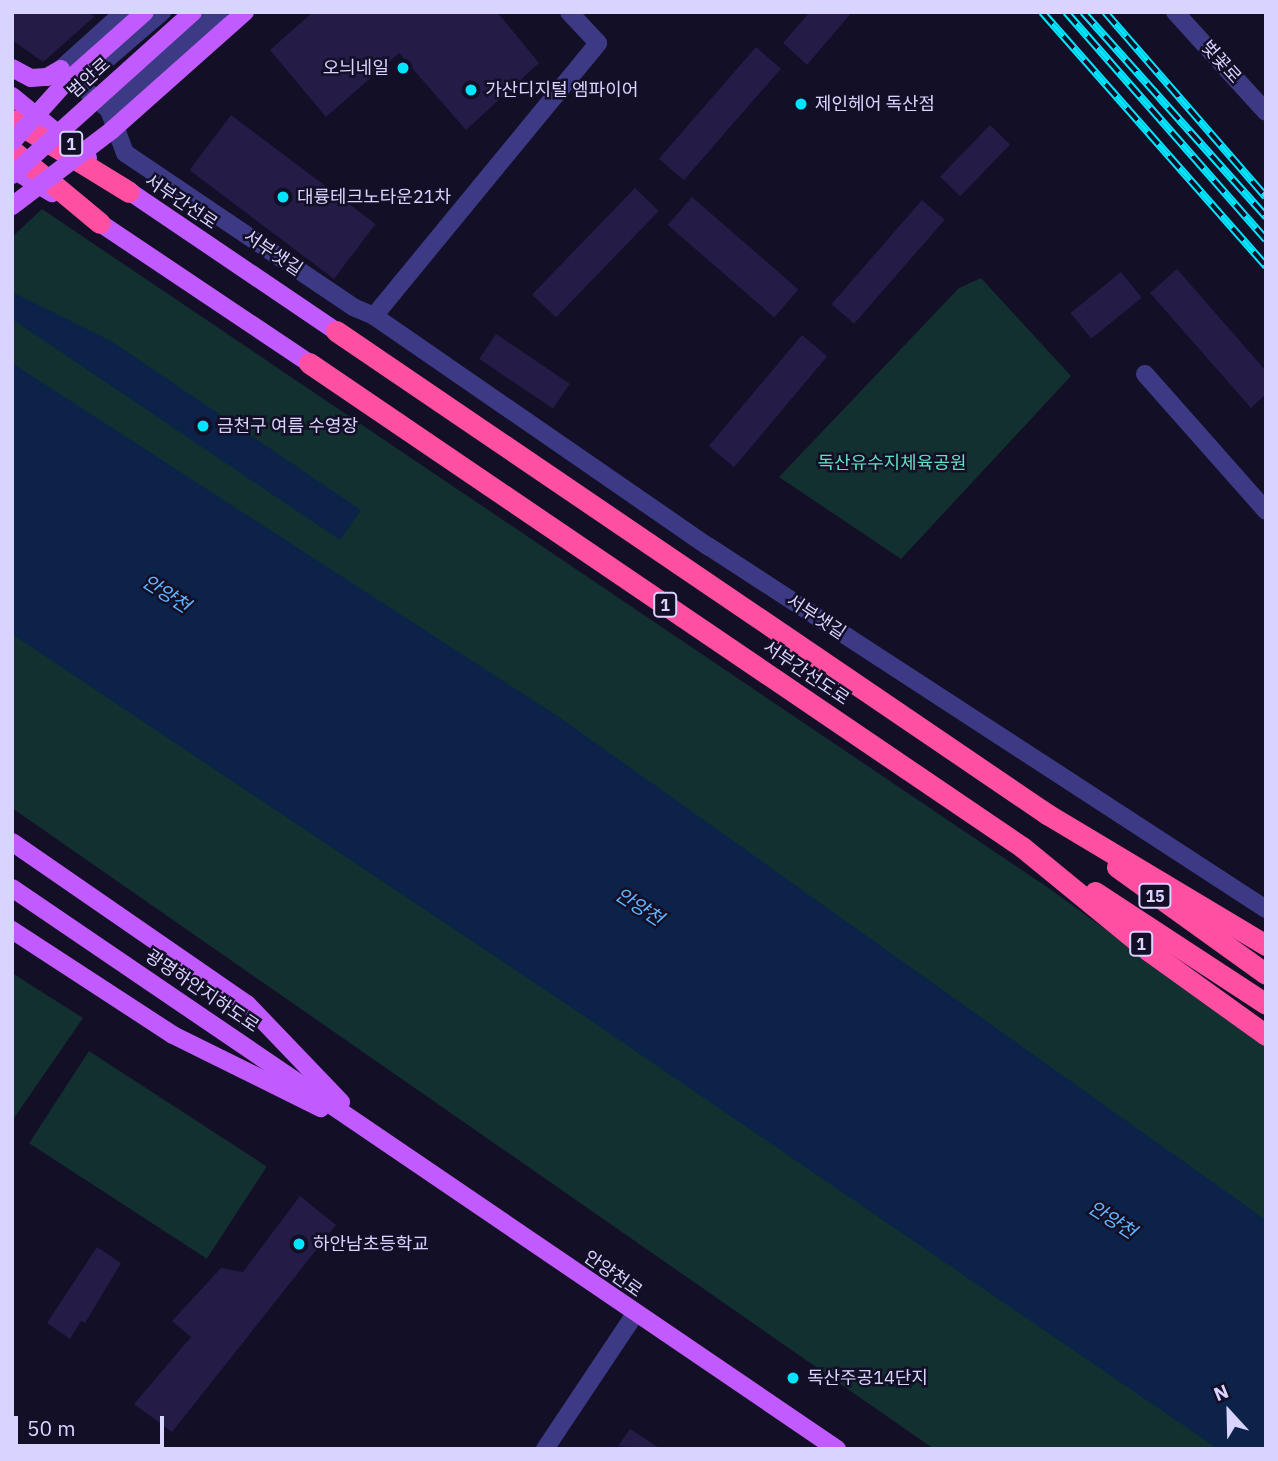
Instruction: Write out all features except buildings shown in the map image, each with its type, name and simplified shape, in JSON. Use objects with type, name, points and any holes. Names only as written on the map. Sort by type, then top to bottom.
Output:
[{"type":"highway","points":[[12,120],[129,192]]},
{"type":"highway","points":[[12,150],[100,223]]},
{"type":"highway","name":"서부간선도로","points":[[335,331],[1047,814],[1266,945]]},
{"type":"highway","name":"서부간선도로","points":[[309,363],[1022,847],[1149,951],[1266,1035]]},
{"type":"highway","name":"15","points":[[1047,814],[1180,916],[1266,974]]},
{"type":"highway","name":"15","points":[[1022,847],[1168,937],[1266,1004]]},
{"type":"main road","points":[[12,142],[64,84],[145,12]]},
{"type":"main road","name":"범안로","points":[[12,175],[193,12]]},
{"type":"main road","points":[[12,206],[112,130],[245,12]]},
{"type":"main road","points":[[12,68],[31,78],[47,77],[61,69]]},
{"type":"main road","name":"서부간선로","points":[[12,96],[129,192],[335,331]]},
{"type":"main road","name":"1","points":[[12,169],[100,223],[309,363]]},
{"type":"main road","points":[[12,842],[247,1004],[368,1130]]},
{"type":"main road","name":"광명하안지하도로","points":[[12,888],[368,1130]]},
{"type":"main road","points":[[12,930],[173,1035],[368,1130]]},
{"type":"main road","name":"안양천로","points":[[368,1130],[836,1449]]},
{"type":"street","points":[[61,69],[124,12]]},
{"type":"street","points":[[78,84],[162,12]]},
{"type":"street","points":[[109,110],[219,12]]},
{"type":"street","points":[[374,316],[598,43],[569,12]]},
{"type":"street","name":"벚꽃로","points":[[1175,12],[1266,112]]},
{"type":"street","name":"서부샛길","points":[[61,69],[109,110],[125,153],[353,307],[374,316],[708,546],[1266,909]]},
{"type":"street","points":[[1145,374],[1266,511]]},
{"type":"street","points":[[545,1449],[635,1314]]},
{"type":"green space","points":[[42,209],[1050,889],[1266,1046],[1266,1449],[934,1449],[12,808],[12,237]]},
{"type":"green space","name":"독산유수지체육공원","points":[[981,278],[1071,376],[901,559],[779,477],[959,288]]},
{"type":"green space","points":[[12,973],[83,1018],[12,1121]]},
{"type":"green space","points":[[89,1051],[267,1166],[207,1259],[29,1143]]},
{"type":"water","name":"금천구 여름 수영장","points":[[12,292],[111,341],[361,510],[340,540],[12,319]]},
{"type":"water","name":"안양천","points":[[12,363],[559,717],[1266,1220],[1266,1449],[1218,1449],[587,1018],[12,634]]},
{"type":"railway","points":[[1042,12],[1266,266]]},
{"type":"railway","points":[[1066,12],[1266,240]]},
{"type":"railway","points":[[1083,12],[1266,217]]},
{"type":"railway","points":[[1105,12],[1266,197]]},
{"type":"place","name":"오늬네일","points":[[403,68]]},
{"type":"place","name":"가산디지털 엠파이어","points":[[471,90]]},
{"type":"place","name":"제인헤어 독산점","points":[[801,104]]},
{"type":"place","name":"대륭테크노타운21차","points":[[283,197]]},
{"type":"place","name":"금천구 여름 수영장","points":[[203,426]]},
{"type":"place","name":"하안남초등학교","points":[[299,1244]]},
{"type":"place","name":"독산주공14단지","points":[[793,1378]]}]
